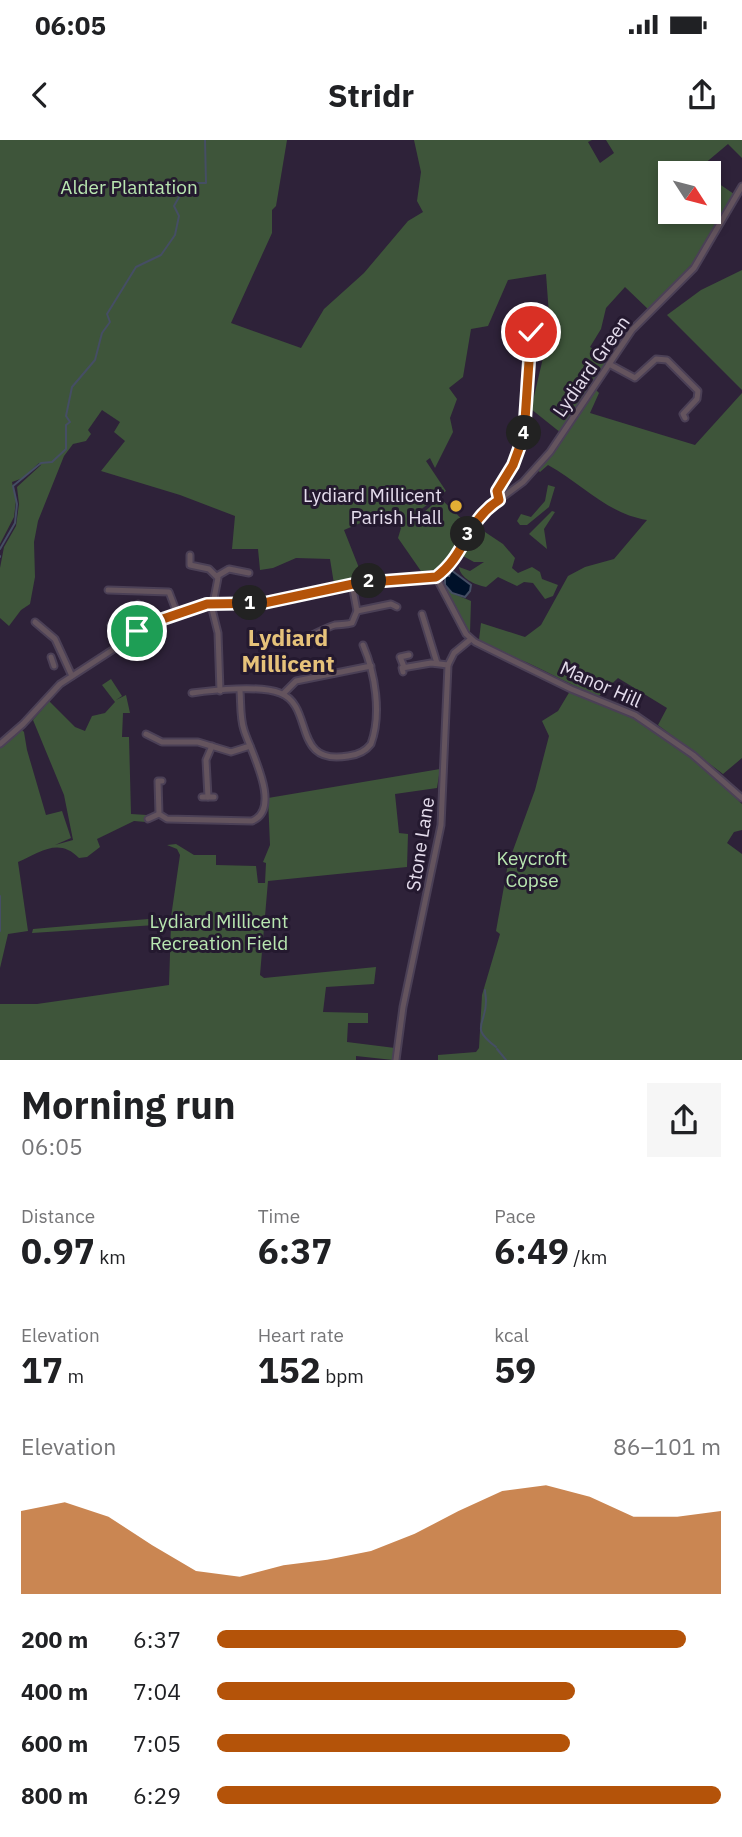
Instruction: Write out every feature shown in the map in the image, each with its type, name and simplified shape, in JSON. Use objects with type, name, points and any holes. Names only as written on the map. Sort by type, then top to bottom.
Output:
[{"type":"street","name":"Lydiard Green","points":[[436,577],[457,556],[480,514],[528,478],[550,452],[636,325],[694,268],[742,186]]},
{"type":"street","points":[[499,500],[497,491],[513,465],[526,426],[526,380],[531,333],[522,326]]},
{"type":"street","points":[[609,364],[635,378],[661,355],[698,391],[697,399],[682,415]]},
{"type":"street","points":[[190,555],[190,565],[208,569],[217,576]]},
{"type":"street","points":[[217,576],[229,569],[248,573]]},
{"type":"street","points":[[217,576],[213,603],[218,633],[220,691]]},
{"type":"street","points":[[0,744],[72,676],[110,654],[157,621],[213,603],[264,603],[352,584],[436,577],[471,639],[454,653],[448,665],[437,663],[404,670],[400,657],[409,654]]},
{"type":"street","points":[[282,641],[307,637],[332,626],[350,624],[357,611],[352,584]]},
{"type":"street","points":[[108,590],[169,592],[177,614]]},
{"type":"street","points":[[138,604],[157,621]]},
{"type":"street","points":[[357,611],[391,604],[397,607]]},
{"type":"street","points":[[422,614],[437,663]]},
{"type":"street","points":[[35,622],[55,639],[56,661],[72,676]]},
{"type":"street","points":[[111,625],[128,624],[138,633]]},
{"type":"street","name":"Manor Hill","points":[[471,639],[571,689],[635,715],[693,755],[742,798]]},
{"type":"street","points":[[192,694],[263,690],[283,694],[320,755],[330,759],[359,754],[371,744],[374,730],[371,666],[363,645]]},
{"type":"street","name":"Stone Lane","points":[[396,1060],[400,1021],[441,825],[448,665]]},
{"type":"street","points":[[283,694],[296,681],[371,666]]},
{"type":"street","points":[[148,819],[159,814],[172,820],[250,821],[261,815],[262,772],[242,724],[240,691]]},
{"type":"street","points":[[146,734],[162,742],[198,741],[235,752],[250,746]]},
{"type":"street","points":[[208,797],[206,760],[212,746]]},
{"type":"street","points":[[158,781],[159,814]]},
{"type":"green space","name":"Alder Plantation","points":[[0,140],[287,140],[276,206],[272,210],[272,233],[231,323],[301,348],[324,309],[364,273],[408,221],[423,212],[417,201],[421,172],[414,140],[592,140],[588,142],[600,163],[614,153],[606,140],[742,140],[742,158],[728,144],[708,161],[658,161],[658,224],[716,224],[692,264],[649,310],[625,287],[606,308],[601,329],[590,347],[609,360],[561,433],[531,409],[550,328],[546,274],[508,280],[488,326],[471,329],[463,377],[449,388],[457,399],[450,418],[453,432],[435,468],[430,458],[426,461],[446,491],[420,510],[423,513],[440,498],[469,526],[456,549],[439,569],[423,574],[398,538],[401,528],[394,519],[390,521],[384,513],[344,530],[363,578],[334,584],[330,559],[296,558],[273,568],[260,570],[258,549],[232,549],[235,516],[180,495],[101,471],[125,441],[114,432],[120,422],[102,410],[88,430],[91,434],[86,441],[73,444],[64,456],[38,521],[34,542],[35,577],[30,604],[21,610],[9,626],[0,618],[0,568],[4,547],[16,526],[19,504],[17,487],[41,465],[39,463],[23,478],[12,482],[16,501],[14,517],[0,544]]},
{"type":"green space","points":[[721,185],[734,194],[721,216]]},
{"type":"green space","points":[[742,270],[742,390],[667,315],[701,290]]},
{"type":"green space","points":[[595,389],[599,393],[590,413],[695,445],[742,393],[742,758],[723,774],[658,725],[667,708],[618,678],[599,696],[496,651],[479,640],[481,623],[525,637],[541,625],[568,576],[585,567],[614,559],[647,520],[620,512],[548,465],[540,472],[537,470]]},
{"type":"green space","points":[[548,485],[555,487],[549,507],[527,525],[520,525],[517,521],[521,514],[531,517],[545,501]]},
{"type":"green space","points":[[552,511],[555,512],[544,529],[547,549],[529,534]]},
{"type":"green space","points":[[482,530],[503,544],[515,558],[512,568],[518,573],[532,567],[540,572],[542,579],[558,585],[553,596],[545,599],[533,583],[524,582],[517,586],[498,577],[486,587],[465,578],[459,567],[470,571],[484,562],[474,562],[463,556],[471,535],[482,534]]},
{"type":"green space","points":[[442,584],[452,593],[471,601],[470,633]]},
{"type":"green space","points":[[111,679],[122,696],[116,700],[126,695],[130,713],[123,713],[122,737],[129,737],[131,814],[147,815],[146,822],[134,821],[97,839],[100,847],[87,857],[79,858],[64,848],[57,847],[18,862],[28,931],[8,934],[0,968],[0,748],[22,730],[24,732],[46,815],[62,811],[71,838],[55,845],[73,840],[64,795],[33,720],[49,701],[75,727],[85,731],[92,716],[105,713],[115,702],[102,685]]},
{"type":"green space","name":"Keycroft Copse","points":[[570,691],[638,718],[695,759],[742,804],[742,830],[734,832],[727,843],[742,854],[742,1060],[438,1060],[438,1055],[476,1052],[479,1048],[482,995],[500,934],[496,931],[508,864],[535,790],[549,736],[542,721],[558,711]]},
{"type":"green space","name":"Lydiard Millicent Recreation Field","points":[[440,769],[437,788],[395,794],[399,833],[408,834],[407,867],[268,881],[260,975],[264,978],[376,967],[374,984],[326,987],[323,1012],[368,1013],[368,1023],[348,1023],[347,1042],[395,1048],[393,1060],[356,1056],[356,1060],[0,1060],[0,1004],[37,1004],[169,985],[171,924],[32,933],[33,929],[171,917],[180,855],[177,849],[167,845],[176,844],[194,855],[216,855],[216,865],[256,866],[258,883],[265,883],[266,863],[263,862],[270,845],[268,798]]},
{"type":"water","points":[[451,570],[471,585],[465,597],[452,593],[445,585],[445,575],[449,576]]},
{"type":"waterway","points":[[0,549],[15,523],[17,504],[13,486],[41,463],[52,462],[66,449],[66,425],[70,422],[66,416],[72,387],[95,360],[102,333],[110,322],[107,314],[136,267],[161,255],[175,235],[179,216],[174,206],[183,190],[194,183],[206,183],[205,140]]},
{"type":"waterway","points":[[0,896],[0,931]]},
{"type":"waterway","points":[[485,990],[481,1030],[496,1047]]},
{"type":"waterway","points":[[497,1049],[506,1060]]},
{"type":"place","name":"Lydiard Millicent Parish Hall","points":[[456,506]]},
{"type":"district","name":"Lydiard Millicent","points":[[288,651]]},
{"type":"route","points":[[137,631],[138,633],[157,621],[207,604],[264,603],[337,586],[376,580],[436,577],[440,574],[456,558],[480,514],[499,500],[497,491],[517,455],[526,421],[526,380],[531,332]]}]
